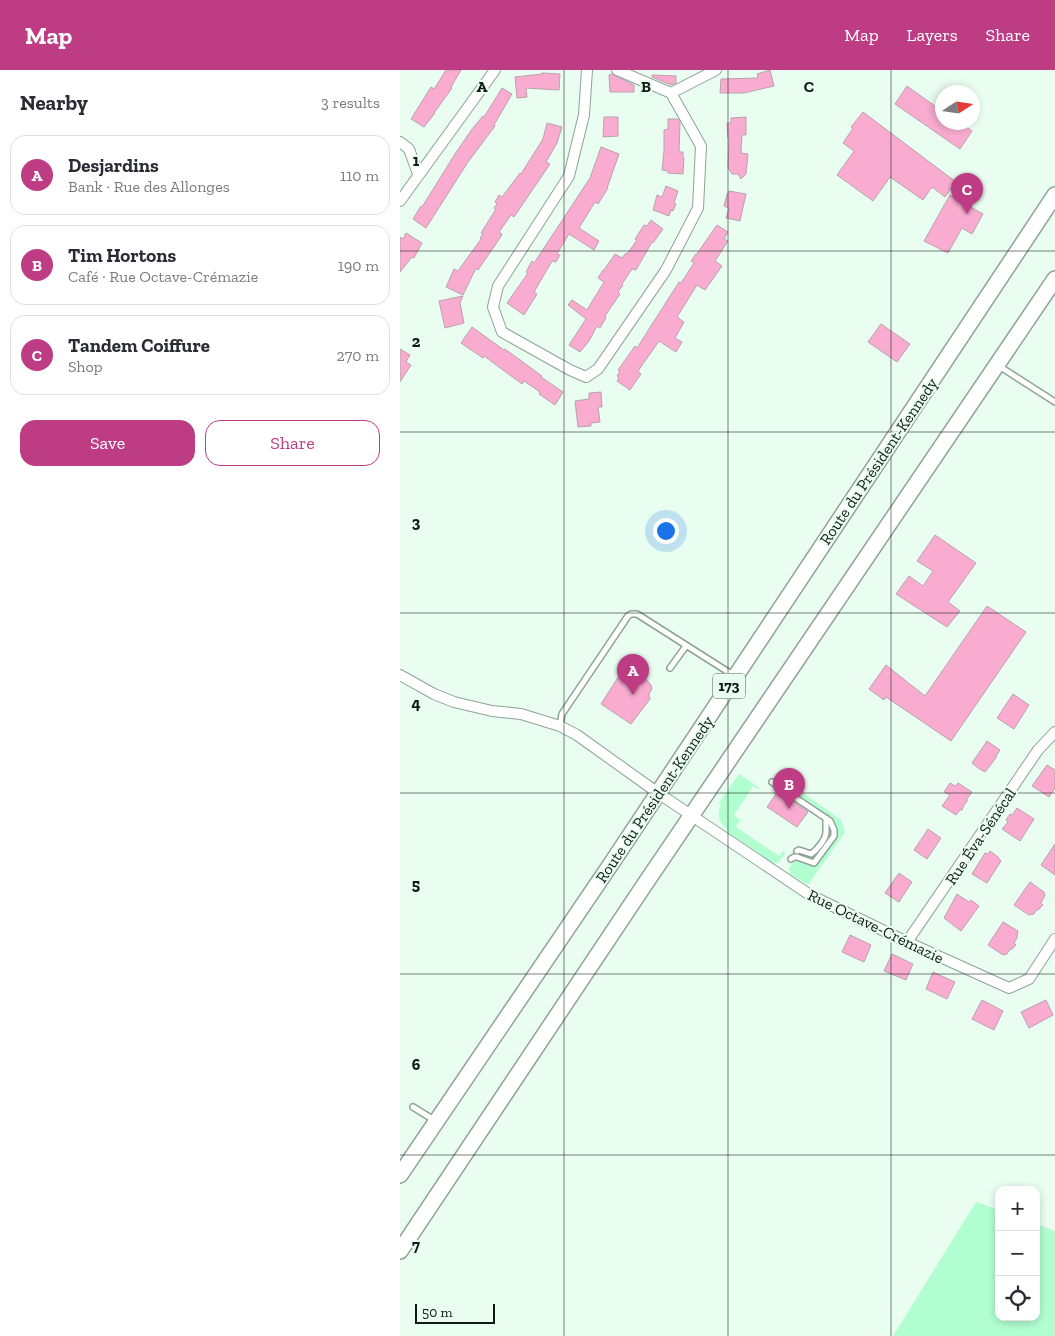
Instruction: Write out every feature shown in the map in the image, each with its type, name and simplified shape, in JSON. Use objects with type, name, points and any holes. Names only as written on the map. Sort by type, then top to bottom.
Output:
[{"type":"main road","name":"Route du Président-Kennedy","points":[[400,1176],[613,861],[1055,195]]},
{"type":"main road","name":"173","points":[[400,1251],[1055,278]]},
{"type":"street","points":[[400,201],[495,70]]},
{"type":"street","points":[[587,70],[584,115],[569,176],[498,286],[493,307],[502,332],[586,377],[598,369],[666,270],[698,208],[701,146],[671,93],[617,70]]},
{"type":"street","points":[[671,93],[716,70]]},
{"type":"street","points":[[400,142],[409,149],[418,174]]},
{"type":"street","name":"Rue Octave-Crémazie","points":[[400,675],[434,694],[454,702],[492,711],[521,714],[560,726],[578,735],[658,793],[810,895],[1008,988],[1029,979],[1055,939]]},
{"type":"street","name":"Rue Éva-Sénécal","points":[[908,942],[1038,750],[1055,732]]},
{"type":"lane","points":[[997,364],[1055,402]]},
{"type":"lane","points":[[560,726],[562,714],[631,614],[637,614],[735,677]]},
{"type":"lane","points":[[670,668],[686,646]]},
{"type":"lane","points":[[772,782],[826,818],[832,825],[834,836],[816,862],[811,863],[797,857],[792,859]]},
{"type":"lane","points":[[797,851],[811,854],[815,851],[826,835],[826,818]]},
{"type":"lane","points":[[413,1107],[436,1122]]},
{"type":"green space","points":[[739,774],[760,788],[758,789],[753,786],[734,815],[740,820],[736,827],[779,856],[784,851],[785,854],[778,863],[771,862],[726,831],[727,829],[720,820],[719,811],[721,804],[719,803]]},
{"type":"green space","points":[[793,786],[841,820],[845,832],[808,885],[790,874],[789,868],[796,859],[816,866],[837,833],[833,819],[794,791],[792,789]]},
{"type":"green space","points":[[976,1202],[995,1209],[995,1321],[1040,1321],[1040,1225],[1055,1231],[1055,1336],[893,1336]]},
{"type":"building","points":[[446,70],[461,70],[452,88],[424,127],[411,119],[431,87],[434,89]]},
{"type":"building","points":[[770,70],[774,86],[744,93],[720,93],[721,79],[758,78],[757,74]]},
{"type":"building","points":[[542,73],[560,74],[559,90],[526,88],[527,97],[517,98],[515,77]]},
{"type":"building","points":[[612,74],[634,85],[634,92],[610,92],[609,75]]},
{"type":"building","points":[[652,75],[676,76],[676,83],[671,85],[652,77]]},
{"type":"building","points":[[907,86],[935,106],[935,130],[972,131],[960,149],[895,104]]},
{"type":"building","points":[[502,88],[512,94],[495,126],[468,162],[426,228],[413,219],[455,154],[472,129],[484,117]]},
{"type":"building","points":[[863,112],[956,182],[945,197],[932,187],[923,200],[890,177],[873,201],[837,175],[854,151],[843,143],[853,128],[851,127]]},
{"type":"building","points":[[604,117],[618,117],[618,136],[603,137]]},
{"type":"building","points":[[746,117],[746,135],[742,135],[741,153],[748,154],[746,174],[741,179],[738,174],[732,174],[728,168],[729,138],[727,123],[731,123],[731,118]]},
{"type":"building","points":[[668,119],[678,119],[680,123],[679,152],[683,152],[683,174],[668,173],[668,171],[662,170],[664,130],[668,129]]},
{"type":"building","points":[[547,123],[562,127],[557,143],[546,162],[550,164],[514,217],[511,215],[499,232],[502,234],[500,238],[478,270],[476,268],[463,295],[446,287],[454,269],[458,271],[481,239],[483,234],[481,233],[496,209],[494,208],[497,204],[495,202],[499,195],[502,197],[521,174],[543,139]]},
{"type":"building","points":[[601,147],[619,154],[608,188],[598,204],[595,202],[579,228],[599,241],[594,250],[569,234],[557,254],[560,255],[556,262],[552,261],[534,292],[537,294],[524,315],[507,303],[528,273],[526,272],[532,261],[534,263],[590,178]]},
{"type":"building","points":[[666,186],[678,191],[674,203],[676,204],[669,216],[653,210],[657,195],[662,197]]},
{"type":"building","points":[[729,191],[746,194],[740,221],[726,218],[729,208],[724,206]]},
{"type":"building","points":[[950,195],[983,214],[972,234],[962,228],[948,253],[924,241]]},
{"type":"building","points":[[651,220],[663,229],[652,242],[636,270],[632,269],[622,284],[618,292],[620,294],[605,316],[606,318],[600,328],[597,326],[589,341],[580,352],[569,345],[586,319],[568,305],[572,300],[587,310],[604,282],[598,278],[603,270],[615,254],[622,258],[627,254],[637,240],[635,239],[644,225],[647,226]]},
{"type":"building","points":[[717,225],[728,232],[724,239],[728,241],[715,261],[722,266],[705,290],[697,285],[677,317],[684,322],[675,338],[682,342],[676,352],[659,341],[638,371],[641,374],[630,390],[617,381],[620,371],[618,370],[635,346],[637,348],[679,282],[681,283],[694,263],[691,261]]},
{"type":"building","points":[[406,233],[422,243],[414,258],[412,257],[400,272],[400,237],[403,239]]},
{"type":"building","points":[[463,296],[460,303],[464,323],[445,328],[439,301]]},
{"type":"building","points":[[881,324],[910,344],[897,362],[868,342]]},
{"type":"building","points":[[472,327],[563,392],[555,405],[524,381],[522,384],[484,356],[483,358],[461,343]]},
{"type":"building","points":[[400,349],[410,355],[406,362],[411,365],[400,382]]},
{"type":"building","points":[[601,392],[602,407],[598,407],[600,422],[591,423],[591,426],[578,427],[575,401],[589,399],[589,393]]},
{"type":"building","points":[[935,535],[976,563],[948,602],[960,611],[947,627],[896,594],[909,576],[923,586],[933,571],[917,561]]},
{"type":"building","points":[[987,606],[1026,632],[951,741],[886,697],[884,700],[869,689],[886,665],[925,696]]},
{"type":"building","points":[[626,665],[645,678],[652,689],[649,694],[650,699],[631,724],[601,704]]},
{"type":"building","points":[[1013,694],[1029,705],[1014,729],[997,718]]},
{"type":"building","points":[[987,741],[1000,750],[985,772],[972,763]]},
{"type":"building","points":[[1047,765],[1055,770],[1055,788],[1049,797],[1032,786]]},
{"type":"building","points":[[950,783],[955,786],[958,783],[972,792],[962,810],[956,815],[942,806],[950,795],[944,792]]},
{"type":"building","points":[[778,791],[808,812],[797,827],[767,807]]},
{"type":"building","points":[[1017,808],[1034,819],[1020,841],[1002,829],[1008,822],[1006,820],[1010,814],[1012,815]]},
{"type":"building","points":[[928,829],[941,838],[927,859],[914,850]]},
{"type":"building","points":[[1055,844],[1055,875],[1041,865]]},
{"type":"building","points":[[990,851],[1001,861],[987,883],[972,874],[985,853],[988,854]]},
{"type":"building","points":[[899,873],[912,882],[899,902],[885,893]]},
{"type":"building","points":[[1030,882],[1044,892],[1045,895],[1041,903],[1043,905],[1034,914],[1029,915],[1014,905]]},
{"type":"building","points":[[957,894],[979,906],[961,931],[944,918]]},
{"type":"building","points":[[1003,922],[1018,931],[1014,943],[1016,945],[1007,954],[1003,955],[988,945]]},
{"type":"building","points":[[850,935],[871,945],[864,962],[842,952]]},
{"type":"building","points":[[892,954],[913,964],[906,980],[884,971]]},
{"type":"building","points":[[933,972],[955,982],[947,999],[926,989]]},
{"type":"building","points":[[982,1000],[1003,1011],[994,1030],[972,1019]]},
{"type":"building","points":[[1046,1000],[1053,1015],[1029,1028],[1021,1012]]},
{"type":"place","name":"Tandem Coiffure","points":[[967,214]]},
{"type":"place","name":"Desjardins","points":[[633,695]]},
{"type":"place","name":"Tim Hortons","points":[[789,809]]}]
